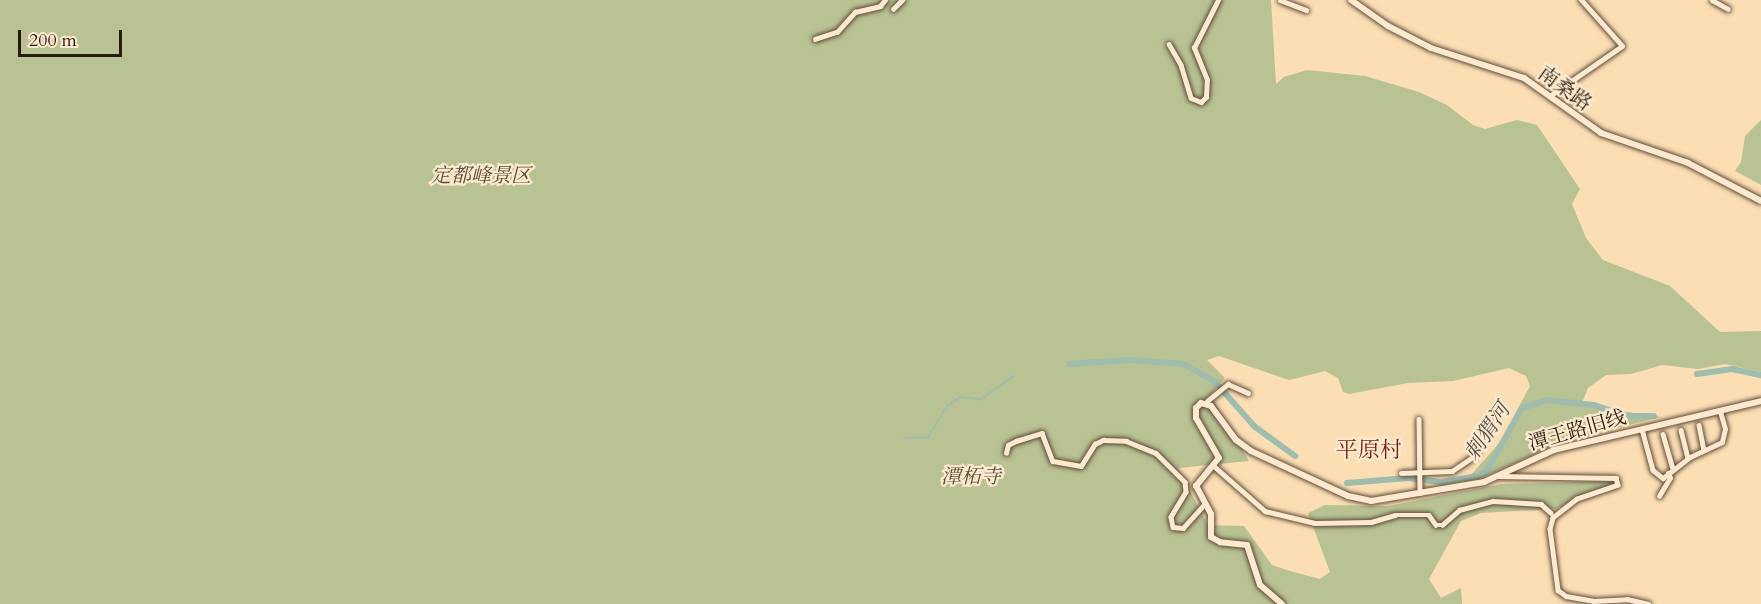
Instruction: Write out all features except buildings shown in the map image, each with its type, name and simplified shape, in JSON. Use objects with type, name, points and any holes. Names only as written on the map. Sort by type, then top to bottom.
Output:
[{"type":"main road","name":"南桑路","points":[[1351,0],[1388,26],[1431,48],[1524,78],[1551,95],[1601,133],[1688,163],[1761,201]]},
{"type":"main road","name":"潭王路旧线","points":[[1215,467],[1218,455],[1196,414],[1198,405],[1204,402],[1251,451],[1348,496],[1377,501],[1477,484],[1545,452],[1761,401]]},
{"type":"main road","points":[[1215,467],[1197,483],[1204,505],[1211,514],[1211,537],[1220,542],[1247,545],[1260,585],[1282,604]]},
{"type":"street","points":[[815,39],[837,32],[855,12],[880,6],[885,0]]},
{"type":"street","points":[[893,9],[903,0]]},
{"type":"street","points":[[1169,44],[1181,65],[1191,98],[1201,102],[1206,97],[1207,80],[1194,48],[1218,0]]},
{"type":"street","points":[[1280,0],[1306,10]]},
{"type":"street","points":[[1551,95],[1622,46],[1581,0]]},
{"type":"street","points":[[1712,0],[1728,9]]},
{"type":"street","points":[[1208,401],[1226,386],[1234,385],[1248,393]]},
{"type":"street","points":[[1642,429],[1653,470],[1660,478],[1688,458],[1725,437],[1720,411]]},
{"type":"street","points":[[1419,418],[1420,493]]},
{"type":"street","points":[[1401,473],[1452,471],[1474,456],[1492,422]]},
{"type":"street","points":[[1699,425],[1704,450]]},
{"type":"street","points":[[1681,430],[1688,458]]},
{"type":"street","points":[[1006,453],[1008,445],[1042,433],[1053,461],[1081,466],[1095,444],[1103,440],[1126,441],[1156,453],[1185,482],[1186,492],[1171,517],[1173,527],[1183,528],[1204,505]]},
{"type":"street","points":[[1663,434],[1673,468]]},
{"type":"street","points":[[1215,467],[1265,511],[1315,524],[1371,522],[1395,515],[1429,515],[1432,522],[1442,525],[1459,510],[1493,501],[1541,504],[1551,513]]},
{"type":"street","points":[[1659,496],[1670,478],[1668,473]]},
{"type":"street","points":[[1498,476],[1616,478],[1618,485],[1577,499],[1553,518],[1550,529],[1558,590],[1566,597],[1593,601],[1628,599],[1648,604]]},
{"type":"green space","points":[[0,0],[1271,0],[1276,84],[1284,77],[1307,70],[1365,76],[1419,92],[1447,105],[1473,125],[1485,129],[1517,120],[1537,125],[1580,189],[1572,204],[1586,238],[1603,260],[1670,286],[1720,332],[1761,331],[1761,372],[1725,364],[1698,369],[1662,365],[1631,374],[1606,375],[1588,388],[1581,405],[1661,417],[1566,440],[1477,480],[1471,475],[1500,442],[1530,386],[1526,376],[1509,368],[1453,381],[1408,383],[1349,394],[1343,392],[1338,378],[1325,371],[1289,380],[1219,356],[1207,360],[1225,378],[1210,395],[1249,461],[1178,468],[1208,525],[1244,526],[1272,565],[1290,571],[1320,579],[1330,572],[1308,513],[1325,505],[1388,506],[1501,484],[1617,481],[1555,509],[1481,513],[1461,521],[1429,579],[1441,598],[1461,588],[1462,604],[0,604]]},
{"type":"green space","points":[[1761,120],[1761,185],[1735,171],[1741,162],[1745,136]]},
{"type":"waterway","name":"刺猬河","points":[[1069,364],[1130,360],[1184,364],[1215,382],[1254,426],[1295,456]]},
{"type":"waterway","name":"刺猬河","points":[[1697,374],[1732,369],[1761,375]]},
{"type":"waterway","points":[[904,438],[928,437],[947,406],[961,397],[981,399],[1014,376]]},
{"type":"waterway","name":"刺猬河","points":[[1347,483],[1408,478],[1441,482],[1479,476],[1487,470],[1522,408],[1546,400],[1594,405],[1628,416],[1654,416]]},
{"type":"district","name":"平原村","points":[[1369,451]]},
{"type":"park label","name":"定都峰景区","points":[[481,175]]},
{"type":"park label","name":"潭柘寺","points":[[971,476]]}]
